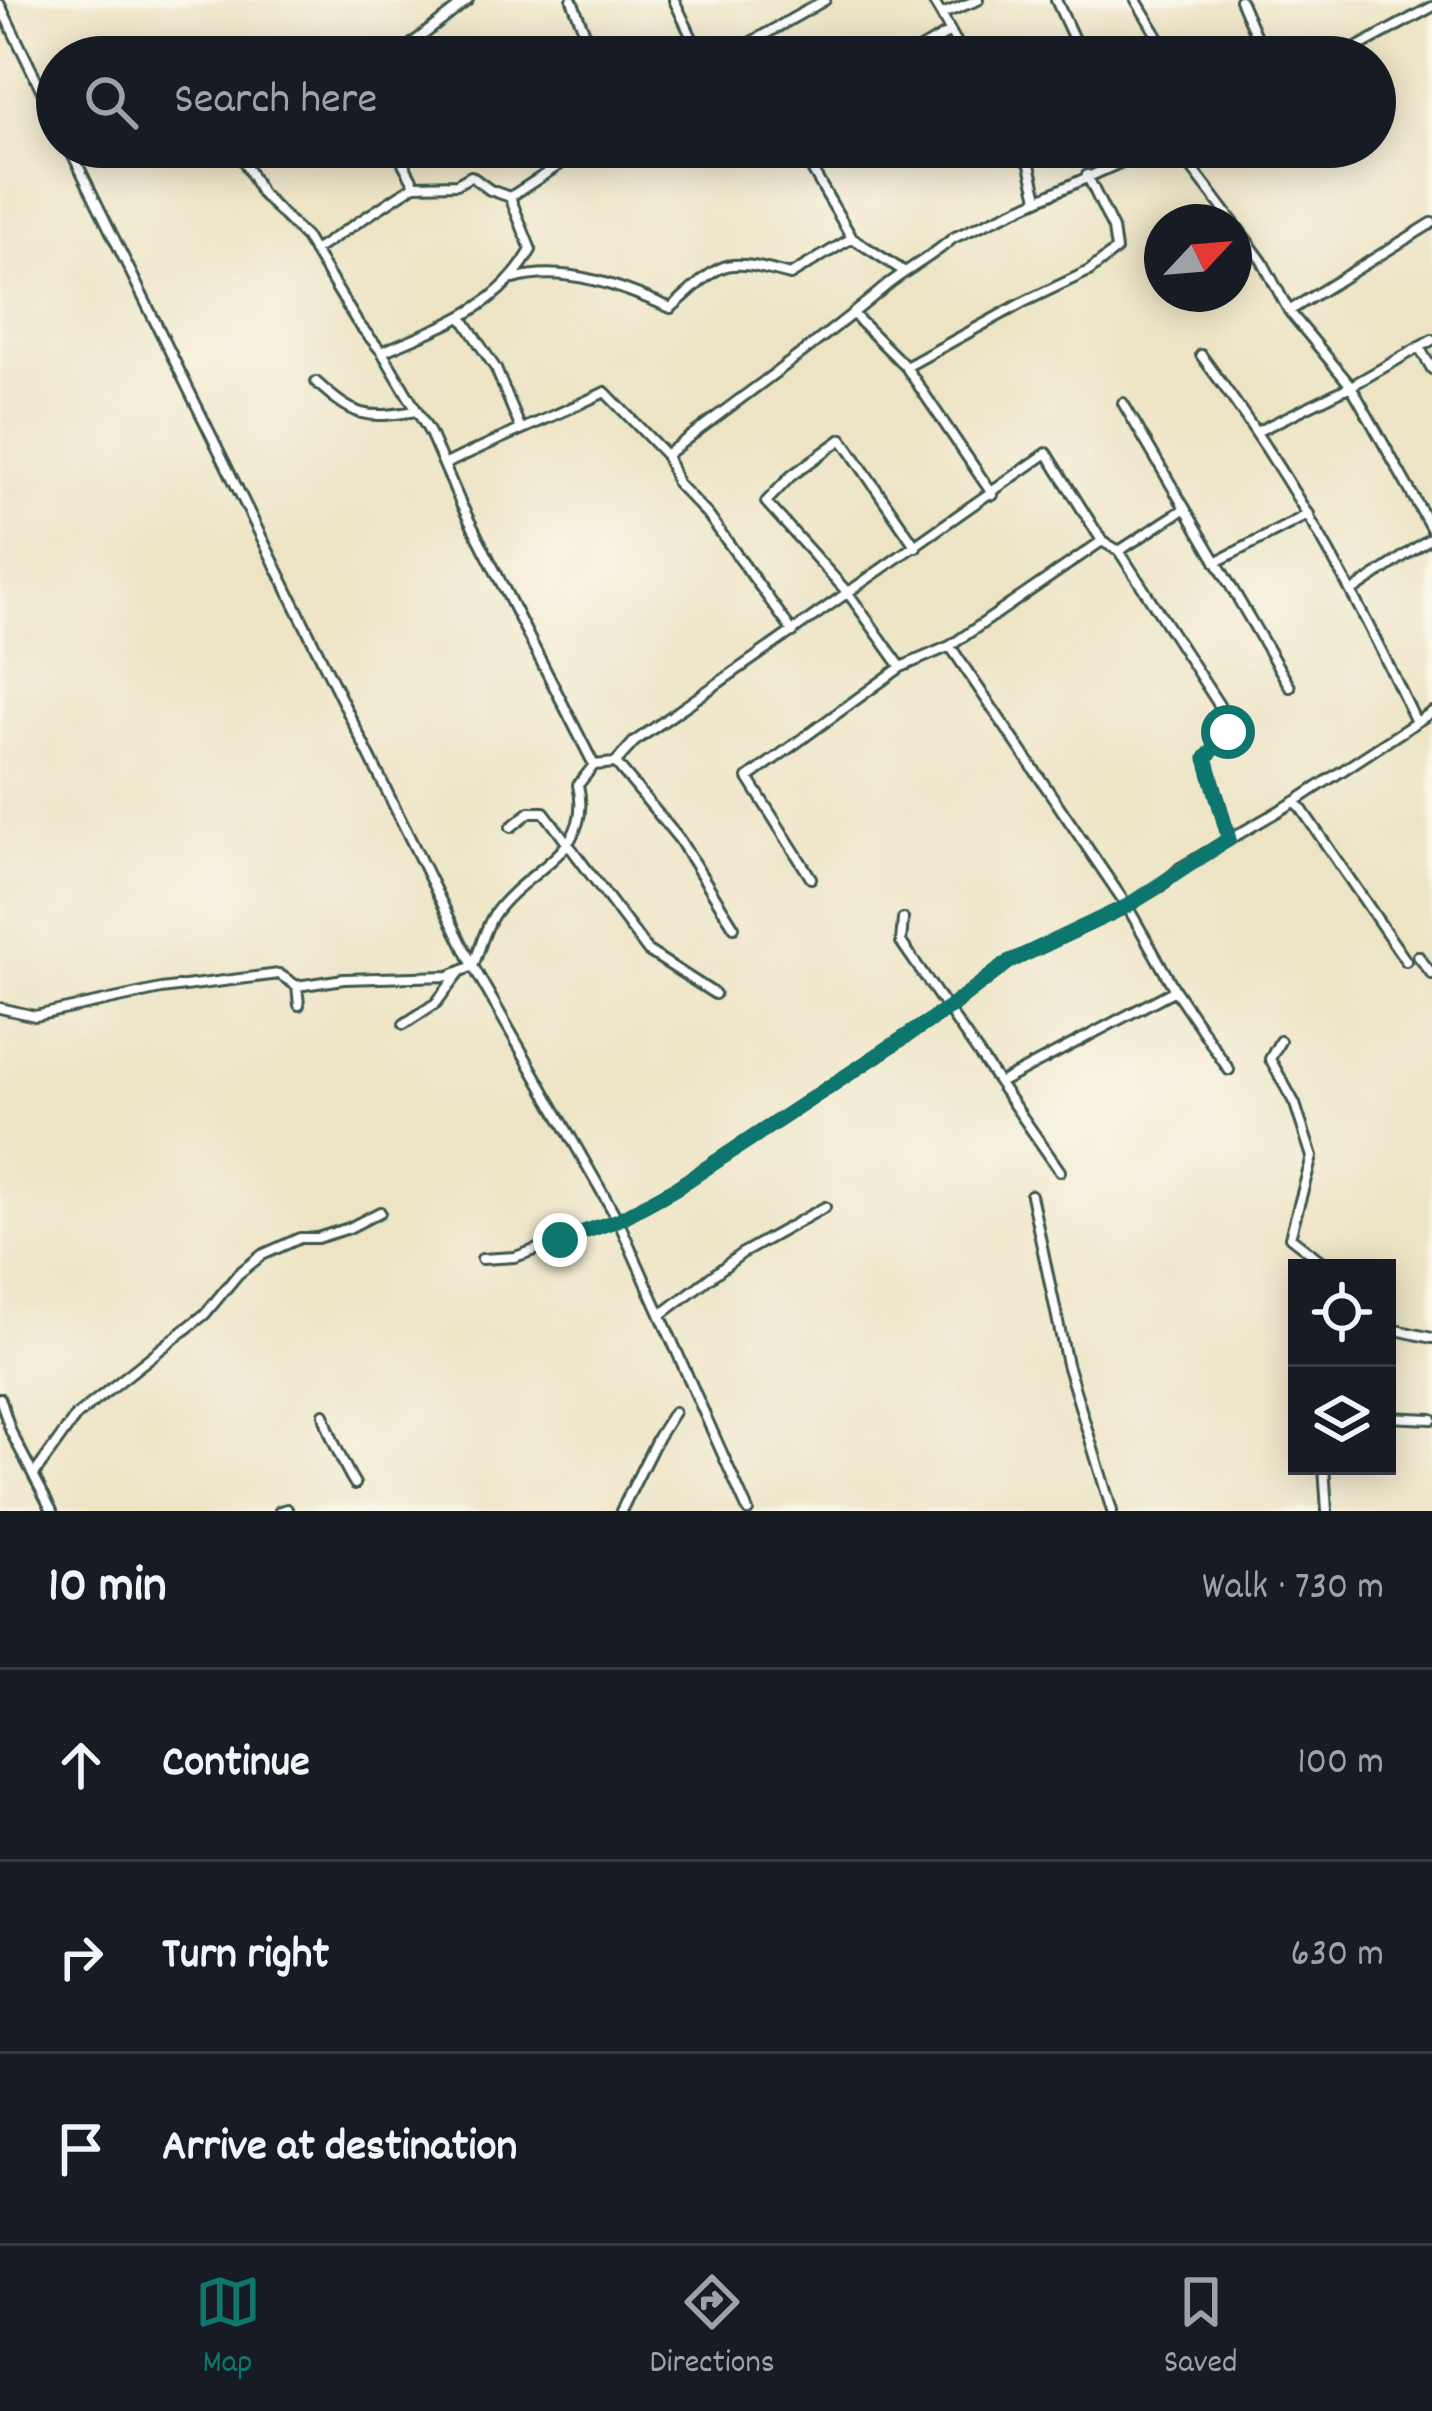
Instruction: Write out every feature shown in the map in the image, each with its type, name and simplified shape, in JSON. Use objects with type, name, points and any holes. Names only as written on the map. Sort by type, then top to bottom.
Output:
[{"type":"street","points":[[422,36],[468,0]]},
{"type":"street","points":[[572,0],[586,36]]},
{"type":"street","points":[[674,0],[691,36]]},
{"type":"street","points":[[762,36],[825,0]]},
{"type":"street","points":[[932,0],[950,36]]},
{"type":"street","points":[[942,14],[978,0]]},
{"type":"street","points":[[1055,0],[1072,36]]},
{"type":"street","points":[[1136,0],[1157,36]]},
{"type":"street","points":[[1240,0],[1256,36]]},
{"type":"street","points":[[0,4],[36,79]]},
{"type":"street","points":[[1378,36],[1432,7]]},
{"type":"street","points":[[943,36],[948,33]]},
{"type":"street","points":[[79,168],[473,966],[618,1220],[748,1511]]},
{"type":"street","points":[[247,168],[261,193],[314,251],[418,411],[594,765]]},
{"type":"street","points":[[406,168],[415,185]]},
{"type":"street","points":[[510,197],[555,168]]},
{"type":"street","points":[[811,168],[852,238],[905,272]]},
{"type":"street","points":[[1031,168],[1038,198]]},
{"type":"street","points":[[666,455],[953,238],[1107,168]]},
{"type":"street","points":[[1192,168],[1220,204]]},
{"type":"street","points":[[907,368],[1089,271],[1115,250],[1113,230],[1087,175]]},
{"type":"street","points":[[314,251],[415,185],[457,184],[471,176],[510,197]]},
{"type":"street","points":[[510,197],[530,250],[514,279]]},
{"type":"street","points":[[1289,311],[1432,223]]},
{"type":"street","points":[[382,352],[463,319],[514,279],[528,275],[596,278],[671,308],[710,273],[737,261],[790,275],[852,238]]},
{"type":"street","points":[[1252,247],[1289,311],[1351,386],[1432,534],[1354,590]]},
{"type":"street","points":[[854,315],[907,368],[993,495]]},
{"type":"street","points":[[463,319],[496,368],[520,427]]},
{"type":"street","points":[[1258,431],[1432,340]]},
{"type":"street","points":[[1419,347],[1432,369]]},
{"type":"street","points":[[1201,356],[1258,431],[1310,514],[1354,590],[1416,722]]},
{"type":"street","points":[[316,382],[348,411],[382,416],[418,411]]},
{"type":"street","points":[[444,464],[605,392],[666,455],[676,483],[708,515],[793,632]]},
{"type":"street","points":[[1123,404],[1289,687]]},
{"type":"street","points":[[901,668],[848,592],[766,502],[791,476],[842,439],[916,547]]},
{"type":"street","points":[[0,1007],[35,1016],[161,988],[279,974],[297,986],[344,979],[449,976],[473,966],[494,914],[568,846],[577,832],[582,800],[578,785],[594,765],[616,763],[634,742],[1047,453],[1102,541],[1119,551],[1219,705],[1228,732],[1206,758],[1229,839]]},
{"type":"street","points":[[1119,551],[1184,508]]},
{"type":"street","points":[[1216,562],[1310,514]]},
{"type":"street","points":[[811,878],[748,778],[901,668],[950,646],[1102,541]]},
{"type":"street","points":[[950,646],[1127,906],[1175,990],[1229,1070]]},
{"type":"street","points":[[482,1259],[515,1257],[618,1220],[676,1188],[949,1008],[1009,962],[1127,906],[1432,712]]},
{"type":"street","points":[[616,763],[679,839],[734,927]]},
{"type":"street","points":[[1296,801],[1406,961]]},
{"type":"street","points":[[511,827],[530,812],[544,812],[648,951],[715,994]]},
{"type":"street","points":[[903,920],[901,942],[1060,1171]]},
{"type":"street","points":[[1418,956],[1432,974]]},
{"type":"street","points":[[404,1024],[436,1003],[460,971]]},
{"type":"street","points":[[297,986],[299,1005]]},
{"type":"street","points":[[1001,1082],[1175,990]]},
{"type":"street","points":[[1280,1041],[1270,1059],[1295,1104],[1312,1156],[1290,1238],[1318,1259]]},
{"type":"street","points":[[1031,1195],[1067,1364],[1112,1511]]},
{"type":"street","points":[[662,1314],[741,1255],[825,1207]]},
{"type":"street","points":[[34,1473],[76,1416],[205,1314],[238,1274],[262,1255],[300,1238],[349,1228],[380,1212]]},
{"type":"street","points":[[1396,1330],[1432,1338]]},
{"type":"street","points":[[0,1398],[11,1432],[52,1511]]},
{"type":"street","points":[[621,1511],[674,1412]]},
{"type":"street","points":[[324,1414],[328,1433],[339,1445],[355,1484]]},
{"type":"street","points":[[1396,1417],[1432,1419]]},
{"type":"street","points":[[1325,1475],[1327,1511]]},
{"type":"route","points":[[560,1240],[618,1220],[676,1188],[949,1008],[1009,962],[1127,906],[1229,839],[1206,758],[1228,732]]}]
